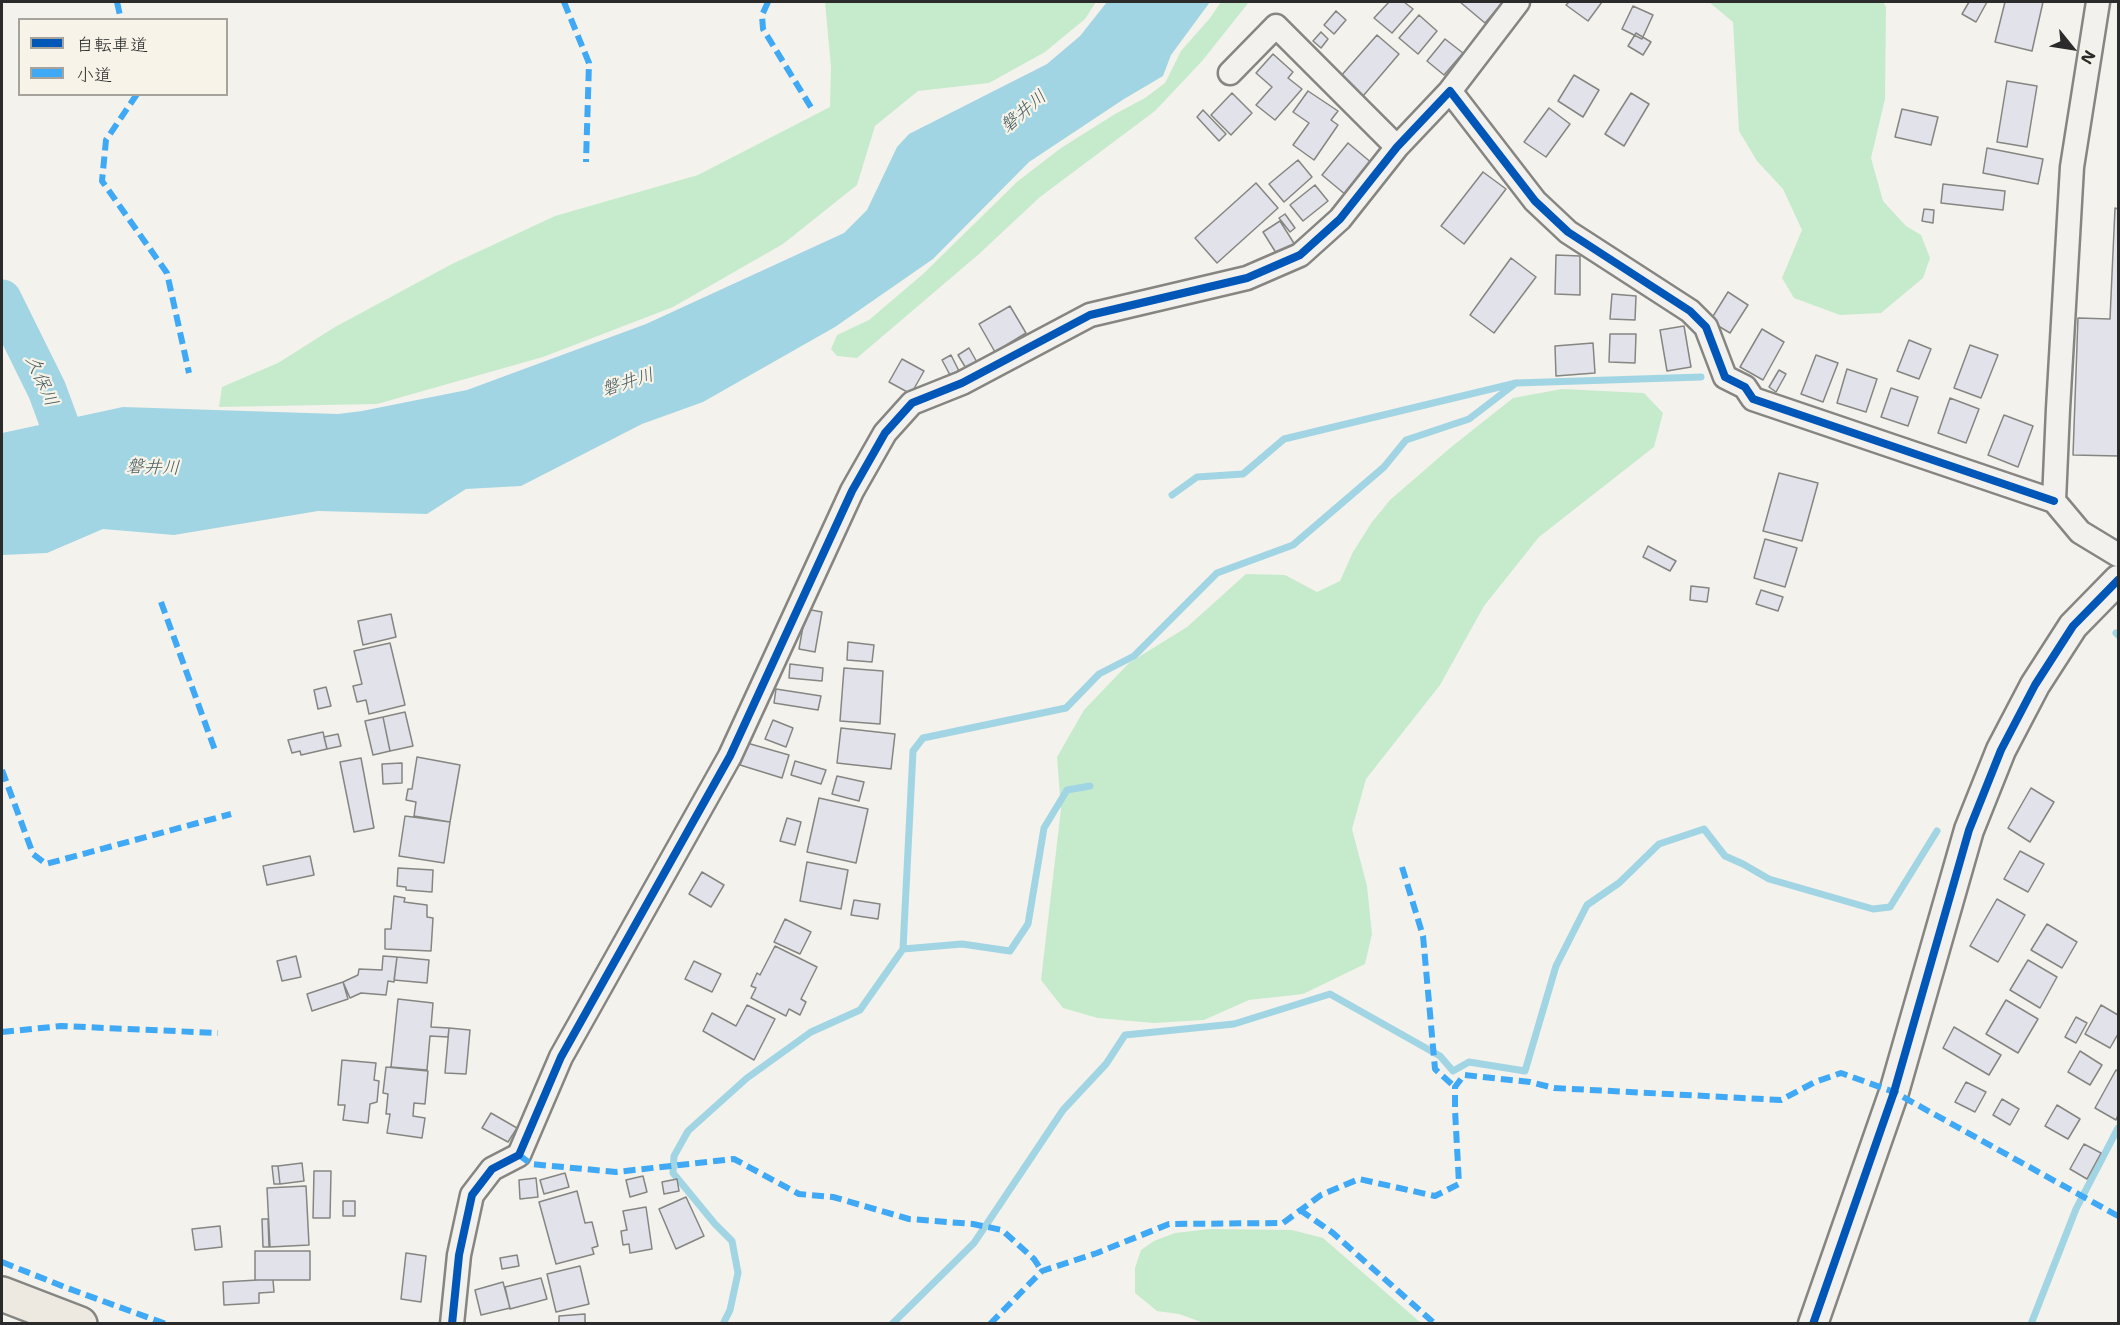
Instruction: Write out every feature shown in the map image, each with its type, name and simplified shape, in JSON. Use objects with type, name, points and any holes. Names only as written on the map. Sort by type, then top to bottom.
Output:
[{"type":"highway","points":[[2,1294],[80,1323]]},
{"type":"street","points":[[452,1323],[459,1255],[472,1195],[492,1169],[519,1155],[561,1057],[730,756],[852,491],[885,433],[912,403],[962,383],[1090,315],[1247,278],[1300,255],[1340,219],[1397,147],[1450,91],[1518,2]]},
{"type":"street","points":[[2054,501],[2072,167],[2098,2]]},
{"type":"street","points":[[1230,73],[1276,26],[1397,147]]},
{"type":"street","points":[[1450,91],[1535,201],[1568,232],[1690,311],[1706,327],[1725,377],[1745,387],[1753,399],[2054,501],[2080,532],[2118,555]]},
{"type":"street","points":[[1813,1323],[1894,1092],[1970,830],[2001,750],[2035,685],[2073,626],[2118,580]]},
{"type":"green space","points":[[825,2],[1096,2],[1085,19],[1045,52],[989,83],[918,91],[875,126],[857,185],[783,244],[673,307],[543,357],[377,404],[219,407],[222,387],[278,363],[335,327],[452,264],[555,216],[698,175],[830,107],[831,67]]},
{"type":"green space","points":[[1221,2],[1249,2],[1203,60],[1155,111],[1040,197],[979,254],[857,358],[837,356],[831,349],[837,335],[869,320],[923,274],[1018,181],[1061,148],[1145,98],[1165,83],[1181,51]]},
{"type":"green space","points":[[1709,2],[1883,2],[1886,7],[1885,99],[1871,158],[1883,201],[1906,226],[1921,235],[1930,258],[1923,278],[1881,313],[1840,315],[1794,298],[1782,278],[1802,230],[1783,189],[1757,161],[1739,131],[1733,22]]},
{"type":"green space","points":[[1562,389],[1644,393],[1663,413],[1654,447],[1539,537],[1484,606],[1440,685],[1366,779],[1352,829],[1367,886],[1372,934],[1365,964],[1303,994],[1249,1000],[1204,1020],[1153,1023],[1098,1018],[1063,1008],[1041,980],[1061,809],[1057,757],[1084,710],[1129,663],[1187,627],[1246,574],[1285,575],[1317,592],[1340,581],[1353,552],[1372,522],[1390,500],[1450,448],[1513,398]]},
{"type":"green space","points":[[1210,1229],[1292,1230],[1323,1238],[1421,1323],[1204,1323],[1179,1314],[1157,1311],[1135,1293],[1135,1268],[1141,1250],[1154,1241],[1175,1233]]},
{"type":"water","name":"磐井川","points":[[1107,2],[1210,2],[1171,55],[1163,76],[1029,162],[933,259],[835,327],[703,402],[642,424],[521,486],[466,489],[427,514],[318,511],[174,535],[103,529],[47,553],[2,555],[2,433],[123,407],[338,414],[362,411],[467,390],[646,324],[844,233],[867,210],[897,147],[909,134],[1047,64],[1080,36]]},
{"type":"building","points":[[1389,2],[1404,2],[1413,9],[1392,33],[1374,18]]},
{"type":"building","points":[[1460,2],[1503,2],[1485,23]]},
{"type":"building","points":[[1569,2],[1602,2],[1588,21],[1566,5]]},
{"type":"building","points":[[1969,2],[1987,2],[1976,22],[1962,14]]},
{"type":"building","points":[[2005,2],[2043,2],[2032,51],[1995,42]]},
{"type":"building","points":[[1633,6],[1653,15],[1642,39],[1622,29]]},
{"type":"building","points":[[1336,11],[1346,20],[1334,34],[1324,25]]},
{"type":"building","points":[[1419,15],[1437,31],[1418,54],[1399,38]]},
{"type":"building","points":[[1321,32],[1328,39],[1321,48],[1313,41]]},
{"type":"building","points":[[1636,33],[1651,42],[1643,55],[1628,46]]},
{"type":"building","points":[[1377,35],[1399,54],[1363,96],[1340,77]]},
{"type":"building","points":[[1445,39],[1463,53],[1444,75],[1427,61]]},
{"type":"building","points":[[1273,54],[1293,72],[1288,78],[1302,89],[1275,120],[1256,105],[1272,87],[1256,73]]},
{"type":"building","points":[[1574,75],[1599,90],[1583,117],[1558,101]]},
{"type":"building","points":[[2007,81],[2037,86],[2027,147],[1997,142]]},
{"type":"building","points":[[1308,91],[1338,111],[1331,120],[1338,125],[1314,160],[1293,145],[1309,123],[1293,112]]},
{"type":"building","points":[[1232,93],[1252,113],[1231,135],[1211,115]]},
{"type":"building","points":[[1631,93],[1649,104],[1624,146],[1605,134]]},
{"type":"building","points":[[1549,108],[1570,124],[1546,157],[1524,142]]},
{"type":"building","points":[[1902,109],[1938,117],[1931,145],[1895,137]]},
{"type":"building","points":[[1203,110],[1226,134],[1219,141],[1197,117]]},
{"type":"building","points":[[1348,143],[1373,164],[1346,195],[1322,175]]},
{"type":"building","points":[[1987,148],[2043,159],[2038,184],[1983,173]]},
{"type":"building","points":[[1298,160],[1312,177],[1284,202],[1269,184]]},
{"type":"building","points":[[1483,172],[1506,189],[1464,244],[1441,226]]},
{"type":"building","points":[[1256,183],[1278,208],[1217,263],[1195,238]]},
{"type":"building","points":[[1943,184],[2005,191],[2003,210],[1941,203]]},
{"type":"building","points":[[1315,185],[1328,201],[1303,221],[1290,205]]},
{"type":"building","points":[[2115,208],[2118,209],[2118,456],[2073,455],[2078,318],[2110,319]]},
{"type":"building","points":[[1924,209],[1934,210],[1933,223],[1922,221]]},
{"type":"building","points":[[1285,214],[1295,228],[1290,232],[1279,218]]},
{"type":"building","points":[[1280,221],[1295,245],[1278,256],[1263,232]]},
{"type":"building","points":[[1556,255],[1580,256],[1580,295],[1555,294]]},
{"type":"building","points":[[1511,258],[1536,277],[1494,333],[1470,315]]},
{"type":"building","points":[[1728,292],[1748,305],[1730,333],[1710,321]]},
{"type":"building","points":[[1612,294],[1636,296],[1635,320],[1610,319]]},
{"type":"building","points":[[1010,306],[1026,333],[995,352],[979,324]]},
{"type":"building","points":[[1684,326],[1691,367],[1667,371],[1660,330]]},
{"type":"building","points":[[1762,329],[1784,342],[1763,380],[1740,367]]},
{"type":"building","points":[[1610,334],[1636,334],[1635,363],[1609,362]]},
{"type":"building","points":[[1909,340],[1931,349],[1919,379],[1897,371]]},
{"type":"building","points":[[1593,343],[1595,373],[1556,376],[1555,346]]},
{"type":"building","points":[[1970,345],[1998,355],[1981,398],[1954,388]]},
{"type":"building","points":[[969,348],[978,364],[967,370],[958,355]]},
{"type":"building","points":[[951,355],[959,371],[950,375],[942,360]]},
{"type":"building","points":[[1816,355],[1838,363],[1823,402],[1801,394]]},
{"type":"building","points":[[902,359],[924,371],[911,394],[889,382]]},
{"type":"building","points":[[1847,369],[1877,379],[1866,412],[1837,403]]},
{"type":"building","points":[[1779,370],[1786,374],[1776,392],[1769,387]]},
{"type":"building","points":[[1891,388],[1918,397],[1908,426],[1881,417]]},
{"type":"building","points":[[1950,398],[1979,409],[1966,443],[1938,433]]},
{"type":"building","points":[[2004,415],[2033,426],[2018,467],[1988,455]]},
{"type":"building","points":[[1779,473],[1818,483],[1802,541],[1763,531]]},
{"type":"building","points":[[1765,539],[1797,548],[1785,587],[1754,578]]},
{"type":"building","points":[[1648,546],[1676,561],[1670,571],[1643,557]]},
{"type":"building","points":[[1691,586],[1709,588],[1707,602],[1690,600]]},
{"type":"building","points":[[1761,590],[1783,597],[1778,611],[1756,604]]},
{"type":"building","points":[[806,609],[822,612],[815,652],[799,649]]},
{"type":"building","points":[[391,614],[396,637],[363,645],[358,621]]},
{"type":"building","points":[[848,642],[874,645],[872,662],[847,660]]},
{"type":"building","points":[[390,643],[405,705],[369,714],[366,700],[357,702],[353,686],[362,684],[354,651]]},
{"type":"building","points":[[790,664],[823,668],[822,681],[789,678]]},
{"type":"building","points":[[844,668],[883,671],[880,724],[840,721]]},
{"type":"building","points":[[326,687],[331,706],[318,709],[314,690]]},
{"type":"building","points":[[776,689],[821,696],[818,710],[774,703]]},
{"type":"building","points":[[405,712],[413,746],[390,751],[383,717]]},
{"type":"building","points":[[383,717],[390,751],[373,755],[365,721]]},
{"type":"building","points":[[773,720],[793,728],[786,747],[765,739]]},
{"type":"building","points":[[841,728],[895,734],[891,769],[837,763]]},
{"type":"building","points":[[323,732],[327,749],[301,755],[300,751],[292,753],[288,740]]},
{"type":"building","points":[[338,734],[341,746],[327,749],[324,737]]},
{"type":"building","points":[[747,743],[789,755],[782,778],[740,765]]},
{"type":"building","points":[[417,757],[460,765],[450,822],[414,816],[416,802],[406,800],[408,789],[412,789]]},
{"type":"building","points":[[361,758],[374,828],[354,832],[340,762]]},
{"type":"building","points":[[795,761],[826,770],[821,784],[791,775]]},
{"type":"building","points":[[402,763],[402,783],[383,784],[382,764]]},
{"type":"building","points":[[837,776],[864,782],[859,801],[832,794]]},
{"type":"building","points":[[2031,788],[2054,802],[2030,842],[2008,828]]},
{"type":"building","points":[[819,798],[868,809],[856,863],[807,852]]},
{"type":"building","points":[[405,816],[450,822],[444,863],[399,856]]},
{"type":"building","points":[[787,818],[801,822],[795,845],[780,841]]},
{"type":"building","points":[[2020,851],[2044,864],[2028,892],[2004,879]]},
{"type":"building","points":[[310,856],[314,875],[267,885],[263,866]]},
{"type":"building","points":[[807,862],[848,870],[841,909],[800,901]]},
{"type":"building","points":[[398,868],[433,870],[432,892],[406,890],[406,887],[397,886]]},
{"type":"building","points":[[702,872],[724,885],[711,907],[689,894]]},
{"type":"building","points":[[394,896],[405,898],[404,902],[427,905],[427,917],[433,918],[431,951],[385,949],[385,929],[391,929]]},
{"type":"building","points":[[1997,899],[2025,915],[1998,962],[1970,946]]},
{"type":"building","points":[[854,900],[880,904],[878,919],[851,915]]},
{"type":"building","points":[[785,919],[811,932],[800,954],[774,942]]},
{"type":"building","points":[[2047,924],[2077,942],[2062,968],[2031,950]]},
{"type":"building","points":[[775,946],[817,967],[801,999],[806,1002],[800,1015],[789,1009],[786,1016],[751,998],[756,988],[751,986],[757,973],[760,975]]},
{"type":"building","points":[[296,956],[301,977],[282,981],[277,961]]},
{"type":"building","points":[[383,956],[397,957],[394,982],[388,981],[386,995],[361,993],[350,998],[343,982],[358,975],[359,969],[382,970]]},
{"type":"building","points":[[397,957],[429,960],[427,983],[394,980]]},
{"type":"building","points":[[2028,960],[2057,977],[2040,1008],[2010,990]]},
{"type":"building","points":[[694,961],[721,974],[712,992],[685,979]]},
{"type":"building","points":[[343,982],[348,999],[312,1011],[307,994]]},
{"type":"building","points":[[398,999],[433,1003],[431,1027],[449,1028],[448,1037],[430,1036],[427,1070],[391,1067]]},
{"type":"building","points":[[2006,1000],[2038,1019],[2018,1053],[1986,1034]]},
{"type":"building","points":[[747,1005],[775,1019],[754,1060],[703,1031],[712,1013],[736,1026]]},
{"type":"building","points":[[2101,1005],[2118,1015],[2118,1034],[2110,1048],[2085,1034]]},
{"type":"building","points":[[2076,1017],[2087,1023],[2076,1043],[2065,1037]]},
{"type":"building","points":[[1954,1027],[2001,1055],[1989,1075],[1943,1048]]},
{"type":"building","points":[[449,1028],[470,1030],[466,1074],[445,1073]]},
{"type":"building","points":[[2080,1051],[2102,1065],[2090,1085],[2068,1072]]},
{"type":"building","points":[[342,1060],[376,1063],[374,1080],[379,1081],[377,1102],[370,1104],[368,1123],[343,1120],[345,1105],[338,1105]]},
{"type":"building","points":[[386,1067],[428,1071],[425,1104],[414,1103],[413,1116],[425,1118],[422,1138],[387,1133],[390,1114],[386,1114],[388,1094],[383,1093]]},
{"type":"building","points":[[2116,1070],[2118,1071],[2118,1115],[2116,1120],[2095,1108]]},
{"type":"building","points":[[1966,1082],[1986,1092],[1975,1112],[1955,1102]]},
{"type":"building","points":[[2002,1099],[2019,1109],[2010,1125],[1993,1115]]},
{"type":"building","points":[[2057,1105],[2080,1119],[2068,1139],[2045,1126]]},
{"type":"building","points":[[491,1113],[517,1128],[508,1142],[482,1128]]},
{"type":"building","points":[[2084,1144],[2101,1153],[2087,1179],[2070,1169]]},
{"type":"building","points":[[302,1163],[304,1181],[280,1184],[278,1166]]},
{"type":"building","points":[[272,1166],[278,1166],[280,1184],[274,1184]]},
{"type":"building","points":[[314,1171],[331,1171],[330,1218],[313,1218]]},
{"type":"building","points":[[565,1173],[569,1187],[544,1194],[540,1180]]},
{"type":"building","points":[[643,1176],[647,1192],[630,1197],[626,1180]]},
{"type":"building","points":[[536,1178],[538,1197],[520,1199],[519,1180]]},
{"type":"building","points":[[677,1179],[679,1191],[664,1194],[662,1182]]},
{"type":"building","points":[[306,1186],[309,1245],[270,1247],[267,1188]]},
{"type":"building","points":[[577,1191],[585,1223],[592,1222],[598,1246],[592,1248],[594,1254],[556,1264],[539,1202]]},
{"type":"building","points":[[686,1197],[704,1236],[676,1249],[659,1209]]},
{"type":"building","points":[[343,1201],[355,1201],[355,1216],[343,1216]]},
{"type":"building","points":[[646,1207],[652,1249],[630,1253],[629,1244],[623,1245],[621,1231],[627,1230],[623,1211]]},
{"type":"building","points":[[262,1219],[268,1219],[269,1247],[263,1247]]},
{"type":"building","points":[[220,1226],[222,1247],[195,1250],[192,1229]]},
{"type":"building","points":[[255,1251],[310,1251],[310,1280],[255,1280]]},
{"type":"building","points":[[406,1253],[426,1256],[421,1302],[401,1299]]},
{"type":"building","points":[[517,1255],[519,1266],[502,1269],[500,1258]]},
{"type":"building","points":[[580,1266],[589,1304],[556,1312],[547,1274]]},
{"type":"building","points":[[541,1278],[547,1299],[510,1309],[505,1287]]},
{"type":"building","points":[[273,1280],[274,1292],[259,1293],[259,1303],[224,1305],[223,1282]]},
{"type":"building","points":[[503,1282],[510,1308],[481,1315],[475,1290]]},
{"type":"building","points":[[585,1314],[585,1324],[559,1324],[559,1316]]},
{"type":"waterway","name":"久保川","points":[[2,299],[47,390],[75,466]]},
{"type":"waterway","points":[[1172,495],[1197,477],[1243,474],[1284,439],[1516,383],[1701,377]]},
{"type":"waterway","points":[[903,949],[913,751],[923,738],[1066,708],[1099,674],[1134,656],[1217,573],[1293,545],[1384,467],[1406,440],[1469,419],[1516,383]]},
{"type":"waterway","points":[[723,1324],[730,1310],[738,1273],[732,1241],[673,1173],[674,1156],[688,1131],[747,1078],[811,1032],[860,1010],[903,949],[962,944],[1010,951],[1028,924],[1044,828],[1067,790],[1090,786]]},
{"type":"waterway","points":[[892,1324],[974,1243],[1063,1110],[1106,1064],[1125,1035],[1234,1024],[1330,994],[1440,1056],[1453,1071],[1469,1062],[1525,1071],[1556,966],[1587,905],[1619,883],[1659,844],[1704,829],[1725,856],[1769,879],[1873,909],[1890,907],[1937,831]]},
{"type":"waterway","points":[[2031,1324],[2076,1209],[2118,1128]]},
{"type":"marked path","points":[[117,2],[121,18]]},
{"type":"marked path","points":[[564,2],[589,63],[586,162]]},
{"type":"marked path","points":[[768,2],[762,15],[763,29],[812,109]]},
{"type":"marked path","points":[[136,96],[106,140],[102,181],[167,273],[189,373]]},
{"type":"marked path","points":[[161,602],[216,753]]},
{"type":"marked path","points":[[2,770],[33,854],[46,864],[231,814]]},
{"type":"marked path","points":[[1402,867],[1423,936],[1435,1069],[1455,1087]]},
{"type":"marked path","points":[[2,1032],[61,1026],[218,1033]]},
{"type":"marked path","points":[[990,1324],[1042,1271],[1097,1253],[1169,1224],[1283,1223],[1321,1195],[1359,1179],[1435,1196],[1459,1184],[1455,1087],[1464,1075],[1530,1082],[1554,1088],[1781,1100],[1815,1082],[1841,1073],[1894,1092],[2118,1216]]},
{"type":"marked path","points":[[519,1155],[531,1164],[616,1172],[734,1159],[799,1194],[833,1197],[909,1219],[973,1224],[1002,1230],[1034,1259],[1042,1271]]},
{"type":"marked path","points":[[1300,1210],[1333,1233],[1435,1324]]},
{"type":"marked path","points":[[2,1262],[166,1324]]},
{"type":"cycle path","points":[[452,1324],[459,1255],[472,1195],[492,1169],[519,1155],[561,1057],[730,756],[852,491],[885,433],[912,403],[962,383],[1090,315],[1247,278],[1300,255],[1340,219],[1397,147],[1450,91],[1535,201],[1568,232],[1690,311],[1706,327],[1725,377],[1745,387],[1753,399],[2054,501]]},
{"type":"cycle path","points":[[1813,1324],[1894,1092],[1969,830],[2001,750],[2035,685],[2073,626],[2118,580]]}]
